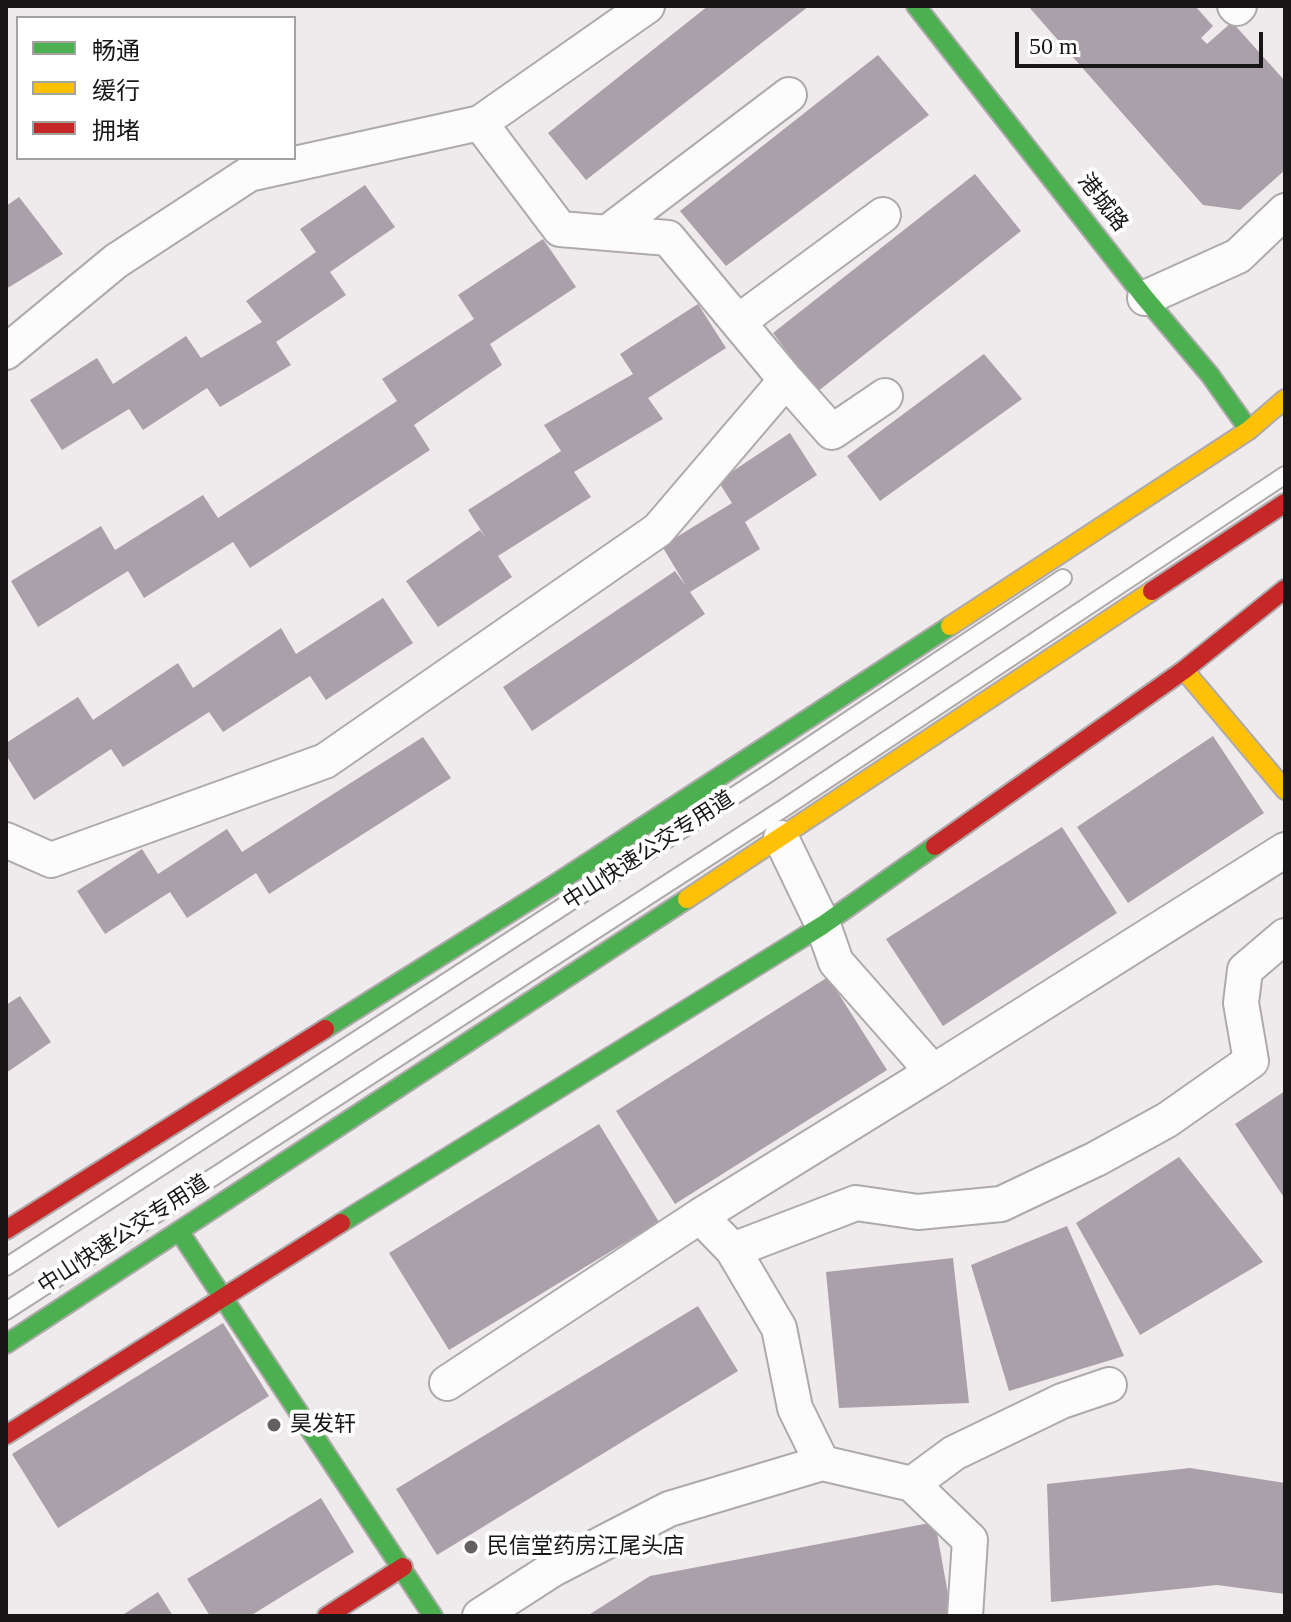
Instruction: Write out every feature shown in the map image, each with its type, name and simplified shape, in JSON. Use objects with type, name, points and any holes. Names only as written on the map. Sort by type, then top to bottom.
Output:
[{"type":"main road","name":"港城路","points":[[916,6],[1145,298],[1210,375],[1249,430]]},
{"type":"main road","points":[[6,1230],[549,888],[1249,430],[1285,399]]},
{"type":"main road","points":[[6,1344],[781,838],[1285,503]]},
{"type":"main road","points":[[6,1435],[221,1297],[823,925],[1184,670],[1285,589]]},
{"type":"main road","points":[[1184,670],[1285,790]]},
{"type":"main road","points":[[179,1231],[433,1616]]},
{"type":"main road","points":[[327,1616],[403,1567]]},
{"type":"street","points":[[6,352],[116,261],[249,174],[480,123],[647,6]]},
{"type":"street","points":[[607,233],[789,95]]},
{"type":"street","points":[[480,123],[560,229],[668,238],[832,432],[885,396]]},
{"type":"street","points":[[1145,298],[1238,256],[1285,211]]},
{"type":"street","points":[[738,322],[883,215]]},
{"type":"street","points":[[6,840],[51,860],[325,761],[658,530],[786,380]]},
{"type":"street","points":[[781,838],[823,925],[836,962],[933,1072]]},
{"type":"street","points":[[447,1383],[700,1216],[1285,850]]},
{"type":"street","points":[[733,1250],[856,1203],[918,1212],[1001,1204],[1096,1159],[1167,1120],[1251,1061],[1241,1003],[1245,970],[1285,936]]},
{"type":"street","points":[[700,1216],[733,1250],[779,1328],[795,1408],[822,1463]]},
{"type":"street","points":[[912,1484],[954,1453],[1062,1401],[1109,1385]]},
{"type":"street","points":[[480,1616],[553,1569],[669,1509],[822,1463],[912,1484],[970,1540],[965,1616]]},
{"type":"lane","name":"中山快速公交专用道","points":[[6,1311],[784,808],[1285,475]]},
{"type":"lane","name":"中山快速公交专用道","points":[[6,1267],[763,777],[1079,567]]},
{"type":"building","points":[[708,6],[809,6],[586,180],[548,133]]},
{"type":"building","points":[[1028,6],[1195,6],[1213,26],[1201,38],[1207,44],[1232,22],[1285,81],[1285,170],[1240,210],[1203,205]]},
{"type":"building","points":[[878,55],[929,115],[726,266],[680,211]]},
{"type":"building","points":[[975,174],[1021,231],[817,392],[773,333]]},
{"type":"building","points":[[365,185],[395,227],[330,272],[346,295],[276,342],[291,365],[220,407],[207,388],[143,430],[129,409],[62,450],[30,400],[97,358],[113,384],[186,336],[201,358],[262,322],[246,301],[316,252],[300,229]]},
{"type":"building","points":[[19,197],[63,254],[6,289],[6,206]]},
{"type":"building","points":[[543,239],[576,287],[490,344],[502,365],[414,425],[430,450],[250,568],[233,542],[144,598],[128,571],[38,627],[11,581],[101,526],[115,550],[203,495],[218,518],[397,401],[382,379],[474,319],[458,295]]},
{"type":"building","points":[[698,304],[726,348],[648,398],[663,419],[574,472],[591,497],[498,556],[512,577],[438,627],[406,581],[480,530],[486,538],[468,510],[561,451],[544,425],[633,374],[620,354]]},
{"type":"building","points":[[984,354],[1022,399],[880,501],[847,456]]},
{"type":"building","points":[[790,433],[817,475],[745,522],[760,549],[690,592],[705,614],[532,731],[503,687],[675,571],[686,586],[662,546],[732,503],[718,481]]},
{"type":"building","points":[[383,598],[413,643],[326,700],[310,676],[223,732],[209,712],[123,767],[111,749],[34,800],[6,755],[6,743],[78,697],[93,720],[178,663],[193,688],[281,628],[296,654]]},
{"type":"building","points":[[1213,736],[1264,813],[1128,903],[1077,827]]},
{"type":"building","points":[[423,737],[451,778],[269,894],[256,873],[187,918],[170,892],[105,934],[77,891],[142,849],[158,874],[227,829],[242,852]]},
{"type":"building","points":[[1062,827],[1117,913],[943,1026],[886,939]]},
{"type":"building","points":[[828,977],[887,1070],[675,1204],[616,1111]]},
{"type":"building","points":[[20,996],[51,1042],[6,1073],[6,1005]]},
{"type":"building","points":[[1285,1091],[1285,1199],[1235,1124]]},
{"type":"building","points":[[599,1124],[659,1222],[449,1350],[389,1253]]},
{"type":"building","points":[[1179,1157],[1263,1262],[1140,1335],[1076,1223]]},
{"type":"building","points":[[1067,1226],[1124,1356],[1009,1391],[971,1265]]},
{"type":"building","points":[[953,1258],[969,1403],[839,1408],[826,1272]]},
{"type":"building","points":[[698,1306],[738,1371],[437,1555],[396,1489]]},
{"type":"building","points":[[223,1323],[269,1396],[58,1528],[12,1454]]},
{"type":"building","points":[[1190,1468],[1285,1483],[1285,1594],[1217,1585],[1051,1602],[1047,1484]]},
{"type":"building","points":[[321,1498],[354,1552],[250,1616],[210,1616],[187,1579]]},
{"type":"building","points":[[935,1522],[952,1616],[587,1616],[650,1576]]},
{"type":"building","points":[[158,1592],[173,1616],[121,1616]]},
{"type":"traffic: fast","points":[[916,6],[1145,298],[1210,375],[1249,430]]},
{"type":"traffic: fast","points":[[325,1029],[549,888],[950,626]]},
{"type":"traffic: fast","points":[[341,1223],[823,925],[935,846]]},
{"type":"traffic: fast","points":[[6,1344],[687,899]]},
{"type":"traffic: fast","points":[[179,1231],[433,1616]]},
{"type":"traffic: slow","points":[[950,626],[1249,430],[1285,399]]},
{"type":"traffic: slow","points":[[687,899],[1152,591]]},
{"type":"traffic: slow","points":[[1184,670],[1285,790]]},
{"type":"traffic: jam","points":[[1152,591],[1285,503]]},
{"type":"traffic: jam","points":[[935,846],[1184,670],[1285,589]]},
{"type":"traffic: jam","points":[[6,1230],[325,1029]]},
{"type":"traffic: jam","points":[[6,1435],[341,1223]]},
{"type":"traffic: jam","points":[[327,1616],[403,1567]]},
{"type":"place","name":"昊发轩","points":[[274,1425]]},
{"type":"place","name":"民信堂药房江尾头店","points":[[471,1547]]}]
